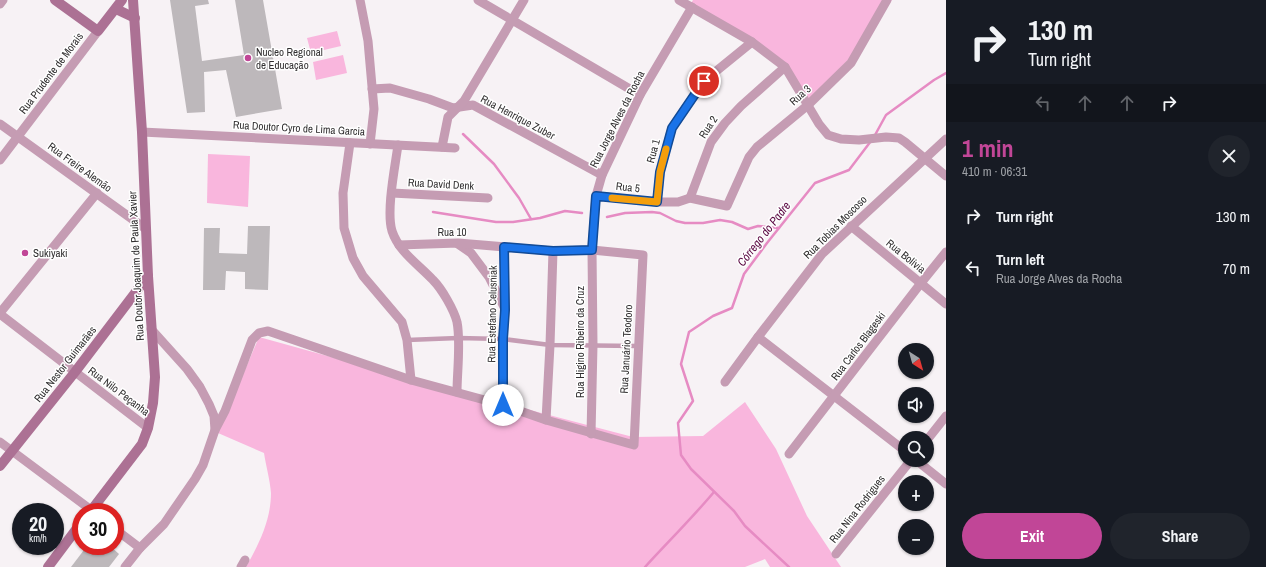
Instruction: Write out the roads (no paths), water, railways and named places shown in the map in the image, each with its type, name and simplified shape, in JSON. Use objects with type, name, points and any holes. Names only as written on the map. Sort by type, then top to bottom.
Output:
[{"type":"main road","points":[[55,0],[98,31]]},
{"type":"main road","name":"Rua Prudente de Morais","points":[[98,31],[122,0]]},
{"type":"main road","name":"Rua Doutor Joaquim de Paula Xavier","points":[[97,503],[142,444],[148,428],[154,403],[155,377],[148,276],[142,132],[133,0]]},
{"type":"main road","points":[[116,8],[135,18]]},
{"type":"main road","name":"Rua Nestor Guimarães","points":[[0,466],[75,372],[148,276]]},
{"type":"main road","points":[[48,567],[72,535]]},
{"type":"street","points":[[0,4],[3,0]]},
{"type":"street","points":[[360,0],[368,41],[374,109],[370,144]]},
{"type":"street","points":[[478,0],[640,95]]},
{"type":"street","points":[[442,147],[448,117],[464,101],[524,0]]},
{"type":"street","points":[[679,0],[752,42],[785,66],[819,124],[828,135],[841,139],[859,140],[886,137],[899,138],[946,176]]},
{"type":"street","name":"Rua 3","points":[[727,206],[749,157],[757,147],[808,105],[851,63],[888,0]]},
{"type":"street","name":"Rua Jorge Alves da Rocha","points":[[592,250],[596,196],[602,175],[640,95],[692,7]]},
{"type":"street","name":"Rua Prudente de Morais","points":[[0,160],[98,31]]},
{"type":"street","name":"Rua 1","points":[[657,202],[660,172],[672,128],[704,81],[752,42]]},
{"type":"street","name":"Rua 2","points":[[690,198],[712,142],[724,123],[785,66]]},
{"type":"street","name":"Rua Henrique Zuber","points":[[372,89],[390,88],[429,99],[453,108],[474,105],[602,175]]},
{"type":"street","name":"Rua Freire Alemão","points":[[0,124],[146,229]]},
{"type":"street","name":"Rua Doutor Cyro de Lima Garcia","points":[[142,132],[455,148]]},
{"type":"street","name":"Rua Tobias Moscoso","points":[[725,382],[822,254],[946,139]]},
{"type":"street","points":[[350,143],[343,193],[344,228],[353,258],[363,276],[402,322],[407,340],[411,380]]},
{"type":"street","points":[[398,146],[390,213],[392,230],[399,245],[406,254],[434,281],[449,303],[457,321],[457,392]]},
{"type":"street","points":[[0,314],[97,193]]},
{"type":"street","name":"Rua David Denk","points":[[392,193],[488,198]]},
{"type":"street","name":"Rua 5","points":[[596,196],[657,202],[678,202],[690,198],[727,206]]},
{"type":"street","name":"Rua Bolívia","points":[[851,226],[946,304]]},
{"type":"street","points":[[458,243],[471,253],[489,277],[505,310]]},
{"type":"street","name":"Rua 10","points":[[399,245],[458,243],[553,251],[592,250],[643,255]]},
{"type":"street","name":"Rua Estefano Celusniak","points":[[503,405],[503,339],[505,310],[504,247]]},
{"type":"street","name":"Rua Higino Ribeiro da Cruz","points":[[592,250],[592,434]]},
{"type":"street","points":[[546,420],[553,251]]},
{"type":"street","name":"Rua Carlos Blageski","points":[[789,454],[946,252]]},
{"type":"street","name":"Rua Januário Teodoro","points":[[592,434],[634,445],[643,255]]},
{"type":"street","name":"Rua Nilo Peçanha","points":[[0,314],[148,428]]},
{"type":"street","points":[[151,329],[187,369],[200,387],[214,416],[215,430]]},
{"type":"street","points":[[125,567],[140,548],[164,524],[195,479],[203,465],[215,430],[225,411],[252,340],[259,333],[268,331],[411,380],[503,405],[592,434]]},
{"type":"street","points":[[758,337],[898,446]]},
{"type":"street","points":[[934,431],[946,416]]},
{"type":"street","points":[[0,442],[80,503]]},
{"type":"street","name":"Rua Nina Rodrigues","points":[[836,554],[905,467]]},
{"type":"street","points":[[925,467],[946,484]]},
{"type":"street","points":[[124,536],[140,548]]},
{"type":"lane","points":[[407,340],[458,338],[503,339],[550,345],[638,346]]},
{"type":"waterway","name":"Córrego do Padre","points":[[875,135],[886,115],[946,73]]},
{"type":"waterway","points":[[463,134],[494,164],[519,198],[531,219]]},
{"type":"waterway","name":"Córrego do Padre","points":[[789,567],[745,526],[734,511],[691,469],[681,455],[678,423],[693,401],[681,364],[689,332],[713,316],[732,308],[744,274],[815,183],[849,170],[871,141]]},
{"type":"waterway","points":[[433,212],[496,222],[513,222],[540,218],[565,211],[582,213]]},
{"type":"waterway","points":[[607,217],[625,213],[652,212],[660,213],[676,221],[685,223],[703,223],[720,220],[732,222],[748,229],[758,226],[779,228]]},
{"type":"waterway","points":[[645,567],[689,521],[714,492]]},
{"type":"place","name":"Nucleo Regional de Educação","points":[[248,58]]},
{"type":"place","name":"Sukiyaki","points":[[25,253]]}]
